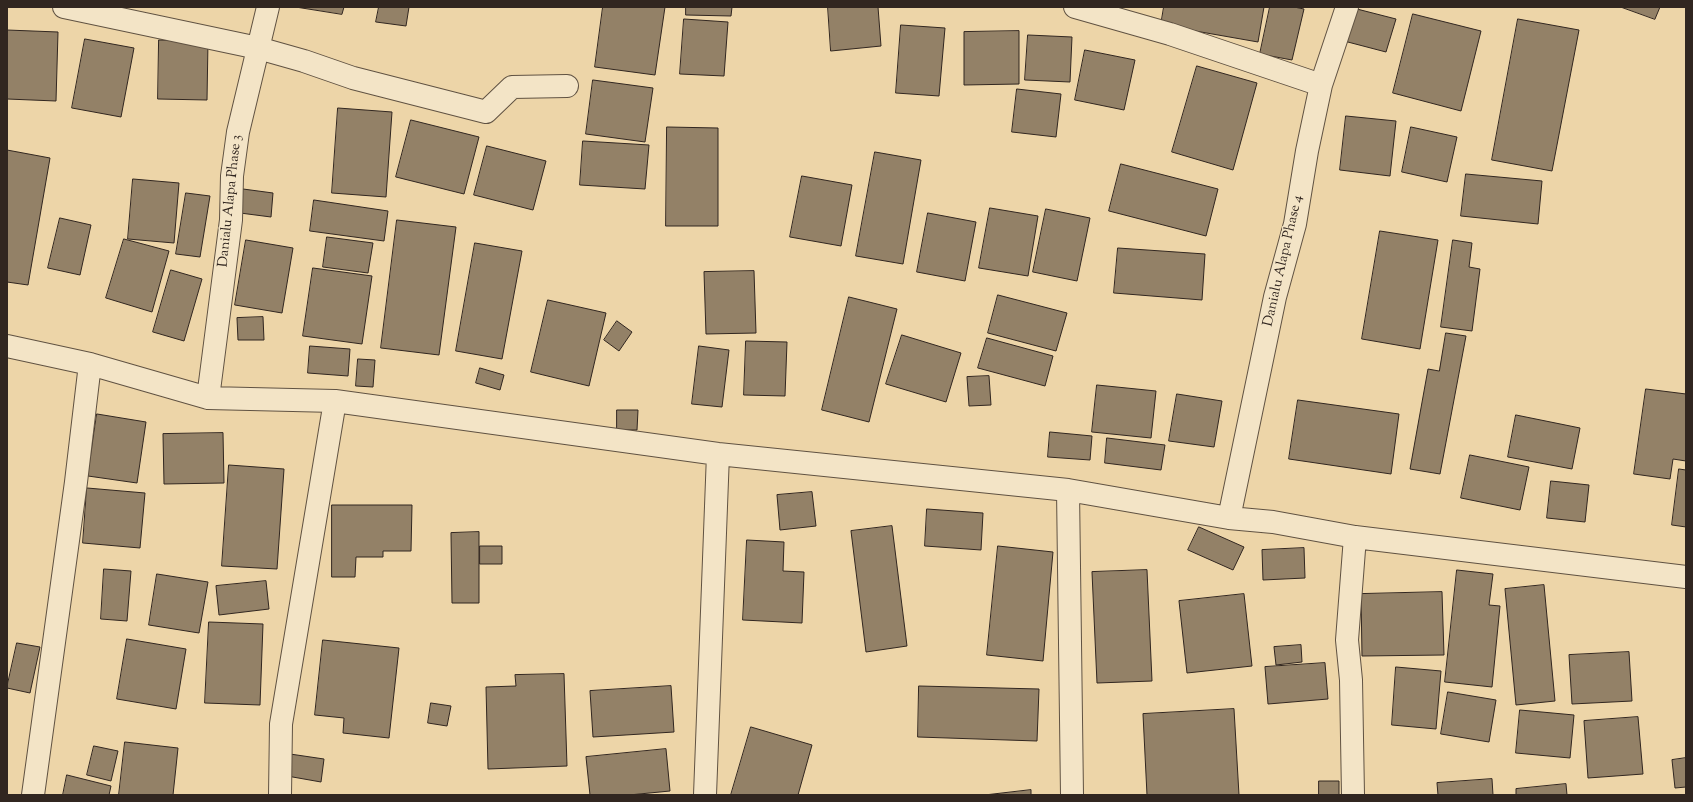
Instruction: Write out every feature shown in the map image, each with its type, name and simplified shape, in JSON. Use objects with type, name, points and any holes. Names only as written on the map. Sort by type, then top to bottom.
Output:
[{"type":"street","points":[[64,7],[258,48],[304,61],[353,78],[486,112],[512,87],[567,86]]},
{"type":"street","name":"Danialu Alapa Phase 3","points":[[208,398],[231,220],[232,176],[237,139],[268,7]]},
{"type":"street","points":[[1075,7],[1170,34],[1322,85]]},
{"type":"street","name":"Danialu Alapa Phase 4","points":[[1230,518],[1275,297],[1295,224],[1307,151],[1322,85],[1347,7]]},
{"type":"street","points":[[7,346],[90,364],[208,398],[335,401],[718,454],[1068,490],[1230,518],[1273,522],[1355,537],[1686,577]]},
{"type":"street","points":[[33,795],[76,482],[90,364]]},
{"type":"street","points":[[280,795],[281,724],[335,401]]},
{"type":"street","points":[[705,795],[718,454]]},
{"type":"street","points":[[1068,490],[1072,795]]},
{"type":"street","points":[[1353,795],[1351,680],[1347,640],[1355,537]]},
{"type":"building","points":[[296,7],[344,7],[342,14]]},
{"type":"building","points":[[379,7],[409,7],[406,26],[376,22]]},
{"type":"building","points":[[603,7],[665,7],[655,75],[595,67]]},
{"type":"building","points":[[686,7],[732,7],[731,16],[686,15]]},
{"type":"building","points":[[828,7],[878,7],[881,46],[831,51]]},
{"type":"building","points":[[1164,7],[1264,7],[1258,42],[1161,25]]},
{"type":"building","points":[[1270,7],[1294,7],[1304,9],[1292,60],[1260,54]]},
{"type":"building","points":[[1621,7],[1660,7],[1655,19]]},
{"type":"building","points":[[1353,8],[1396,19],[1386,52],[1344,41]]},
{"type":"building","points":[[1413,14],[1481,31],[1461,111],[1393,93]]},
{"type":"building","points":[[684,19],[728,22],[724,76],[680,74]]},
{"type":"building","points":[[1518,19],[1579,30],[1552,171],[1492,160]]},
{"type":"building","points":[[901,25],[945,28],[939,96],[896,93]]},
{"type":"building","points":[[7,30],[58,32],[56,101],[7,99]]},
{"type":"building","points":[[1019,31],[1019,84],[964,85],[964,32]]},
{"type":"building","points":[[1028,35],[1072,37],[1070,82],[1025,80]]},
{"type":"building","points":[[85,39],[134,48],[121,117],[72,108]]},
{"type":"building","points":[[159,40],[208,41],[207,100],[158,99]]},
{"type":"building","points":[[1085,50],[1135,60],[1124,110],[1075,100]]},
{"type":"building","points":[[1197,66],[1257,83],[1233,170],[1172,152]]},
{"type":"building","points":[[593,80],[653,88],[645,142],[586,134]]},
{"type":"building","points":[[1017,89],[1061,94],[1056,137],[1012,132]]},
{"type":"building","points":[[338,108],[392,112],[386,197],[332,193]]},
{"type":"building","points":[[1346,116],[1396,121],[1390,176],[1340,170]]},
{"type":"building","points":[[411,120],[479,137],[464,194],[396,177]]},
{"type":"building","points":[[667,127],[718,128],[718,226],[666,226]]},
{"type":"building","points":[[1411,127],[1457,137],[1447,182],[1402,172]]},
{"type":"building","points":[[583,141],[649,145],[645,189],[580,185]]},
{"type":"building","points":[[487,146],[546,161],[533,210],[474,195]]},
{"type":"building","points":[[7,150],[50,158],[28,285],[7,282]]},
{"type":"building","points":[[875,152],[921,160],[903,264],[856,256]]},
{"type":"building","points":[[1121,164],[1218,189],[1206,236],[1109,211]]},
{"type":"building","points":[[1466,174],[1542,181],[1538,224],[1461,216]]},
{"type":"building","points":[[802,176],[852,185],[841,246],[790,237]]},
{"type":"building","points":[[133,179],[179,183],[174,243],[128,239]]},
{"type":"building","points":[[243,189],[273,193],[271,217],[240,213]]},
{"type":"building","points":[[186,193],[210,196],[200,257],[176,254]]},
{"type":"building","points":[[314,200],[388,211],[384,241],[310,231]]},
{"type":"building","points":[[990,208],[1038,216],[1028,276],[979,268]]},
{"type":"building","points":[[1046,209],[1090,218],[1077,281],[1033,272]]},
{"type":"building","points":[[928,213],[976,222],[965,281],[917,272]]},
{"type":"building","points":[[60,218],[91,225],[80,275],[48,268]]},
{"type":"building","points":[[397,220],[456,227],[439,355],[381,348]]},
{"type":"building","points":[[1380,231],[1438,240],[1420,349],[1362,339]]},
{"type":"building","points":[[327,237],[373,243],[368,273],[323,267]]},
{"type":"building","points":[[124,239],[169,251],[152,312],[106,298]]},
{"type":"building","points":[[246,240],[293,248],[282,313],[235,305]]},
{"type":"building","points":[[1453,240],[1472,243],[1469,267],[1480,269],[1472,331],[1441,327]]},
{"type":"building","points":[[475,243],[522,251],[502,359],[456,351]]},
{"type":"building","points":[[1118,248],[1205,254],[1202,300],[1114,293]]},
{"type":"building","points":[[313,268],[372,276],[362,344],[303,336]]},
{"type":"building","points":[[171,270],[202,279],[184,341],[153,332]]},
{"type":"building","points":[[754,271],[756,333],[706,334],[704,272]]},
{"type":"building","points":[[998,295],[1067,313],[1056,351],[988,333]]},
{"type":"building","points":[[849,297],[897,309],[869,422],[822,410]]},
{"type":"building","points":[[548,300],[606,313],[589,386],[531,372]]},
{"type":"building","points":[[263,317],[264,340],[238,340],[237,318]]},
{"type":"building","points":[[617,321],[632,332],[619,351],[604,340]]},
{"type":"building","points":[[1446,333],[1466,336],[1440,474],[1410,469],[1428,369],[1439,371]]},
{"type":"building","points":[[902,335],[961,353],[946,402],[886,384]]},
{"type":"building","points":[[987,338],[1053,356],[1045,386],[978,368]]},
{"type":"building","points":[[746,341],[787,342],[785,396],[744,395]]},
{"type":"building","points":[[310,346],[350,349],[348,376],[308,373]]},
{"type":"building","points":[[699,346],[729,350],[722,407],[692,404]]},
{"type":"building","points":[[358,359],[375,360],[373,387],[356,386]]},
{"type":"building","points":[[480,368],[504,375],[500,390],[476,383]]},
{"type":"building","points":[[989,376],[991,405],[969,406],[967,377]]},
{"type":"building","points":[[1097,385],[1156,391],[1151,438],[1092,432]]},
{"type":"building","points":[[1646,389],[1686,394],[1686,461],[1673,459],[1670,479],[1634,474]]},
{"type":"building","points":[[1177,394],[1222,401],[1214,447],[1169,441]]},
{"type":"building","points":[[1298,400],[1399,414],[1391,474],[1289,459]]},
{"type":"building","points":[[617,410],[638,410],[637,430],[617,430]]},
{"type":"building","points":[[97,414],[146,422],[137,483],[88,476]]},
{"type":"building","points":[[1516,415],[1580,428],[1572,469],[1508,457]]},
{"type":"building","points":[[1050,432],[1092,436],[1090,460],[1048,457]]},
{"type":"building","points":[[223,433],[224,483],[164,484],[163,434]]},
{"type":"building","points":[[1107,438],[1165,445],[1161,470],[1105,463]]},
{"type":"building","points":[[1470,455],[1529,467],[1520,510],[1461,498]]},
{"type":"building","points":[[229,465],[284,469],[277,569],[222,566]]},
{"type":"building","points":[[1679,469],[1686,470],[1686,527],[1672,525]]},
{"type":"building","points":[[1551,481],[1589,485],[1585,522],[1547,518]]},
{"type":"building","points":[[87,488],[145,493],[140,548],[83,543]]},
{"type":"building","points":[[812,492],[816,526],[780,530],[777,495]]},
{"type":"building","points":[[332,505],[412,505],[411,551],[383,551],[383,557],[356,557],[355,577],[332,577]]},
{"type":"building","points":[[927,509],[983,513],[981,550],[925,546]]},
{"type":"building","points":[[892,526],[907,646],[866,652],[851,531]]},
{"type":"building","points":[[1199,527],[1244,547],[1233,570],[1188,550]]},
{"type":"building","points":[[479,532],[479,603],[452,603],[451,533]]},
{"type":"building","points":[[747,540],[784,542],[783,571],[804,572],[802,623],[743,620]]},
{"type":"building","points":[[480,546],[502,546],[502,564],[480,564]]},
{"type":"building","points":[[998,546],[1053,552],[1043,661],[987,655]]},
{"type":"building","points":[[1304,548],[1305,578],[1263,580],[1262,550]]},
{"type":"building","points":[[104,569],[131,571],[127,621],[101,619]]},
{"type":"building","points":[[1147,570],[1152,681],[1097,683],[1092,572]]},
{"type":"building","points":[[1457,570],[1493,574],[1489,605],[1500,606],[1492,687],[1445,682]]},
{"type":"building","points":[[157,574],[208,582],[199,633],[149,625]]},
{"type":"building","points":[[266,581],[269,609],[219,615],[216,586]]},
{"type":"building","points":[[1544,585],[1555,701],[1516,705],[1505,589]]},
{"type":"building","points":[[1442,592],[1444,655],[1362,656],[1361,594]]},
{"type":"building","points":[[1244,594],[1252,666],[1187,673],[1179,601]]},
{"type":"building","points":[[209,622],[263,624],[260,705],[205,703]]},
{"type":"building","points":[[127,639],[186,649],[176,709],[117,699]]},
{"type":"building","points":[[323,640],[399,648],[389,738],[343,733],[344,718],[315,715]]},
{"type":"building","points":[[17,643],[40,647],[30,693],[7,688]]},
{"type":"building","points":[[1301,645],[1302,662],[1276,665],[1274,647]]},
{"type":"building","points":[[1629,652],[1632,701],[1572,704],[1569,655]]},
{"type":"building","points":[[1325,663],[1328,699],[1268,704],[1265,667]]},
{"type":"building","points":[[1396,667],[1441,671],[1436,729],[1392,725]]},
{"type":"building","points":[[564,674],[567,766],[488,769],[486,687],[516,686],[515,675]]},
{"type":"building","points":[[671,686],[674,732],[593,737],[590,691]]},
{"type":"building","points":[[919,686],[1039,689],[1037,741],[918,737]]},
{"type":"building","points":[[1448,692],[1496,700],[1489,742],[1441,734]]},
{"type":"building","points":[[431,703],[451,706],[447,726],[428,723]]},
{"type":"building","points":[[1234,709],[1239,795],[1147,795],[1143,714]]},
{"type":"building","points":[[1520,710],[1574,715],[1570,758],[1516,753]]},
{"type":"building","points":[[1638,717],[1643,774],[1588,778],[1584,721]]},
{"type":"building","points":[[751,727],[812,745],[798,795],[731,795]]},
{"type":"building","points":[[125,742],[178,748],[173,795],[119,795]]},
{"type":"building","points":[[94,746],[118,751],[111,781],[87,775]]},
{"type":"building","points":[[666,749],[670,791],[629,795],[590,795],[586,757]]},
{"type":"building","points":[[290,754],[324,759],[321,782],[287,776]]},
{"type":"building","points":[[1686,758],[1686,787],[1675,788],[1672,760]]},
{"type":"building","points":[[67,775],[111,786],[109,795],[63,795]]},
{"type":"building","points":[[1492,779],[1493,795],[1438,795],[1437,783]]},
{"type":"building","points":[[1319,781],[1339,781],[1339,795],[1319,795]]},
{"type":"building","points":[[1566,784],[1567,795],[1516,795],[1516,789]]},
{"type":"building","points":[[1031,790],[1031,795],[985,795]]}]
